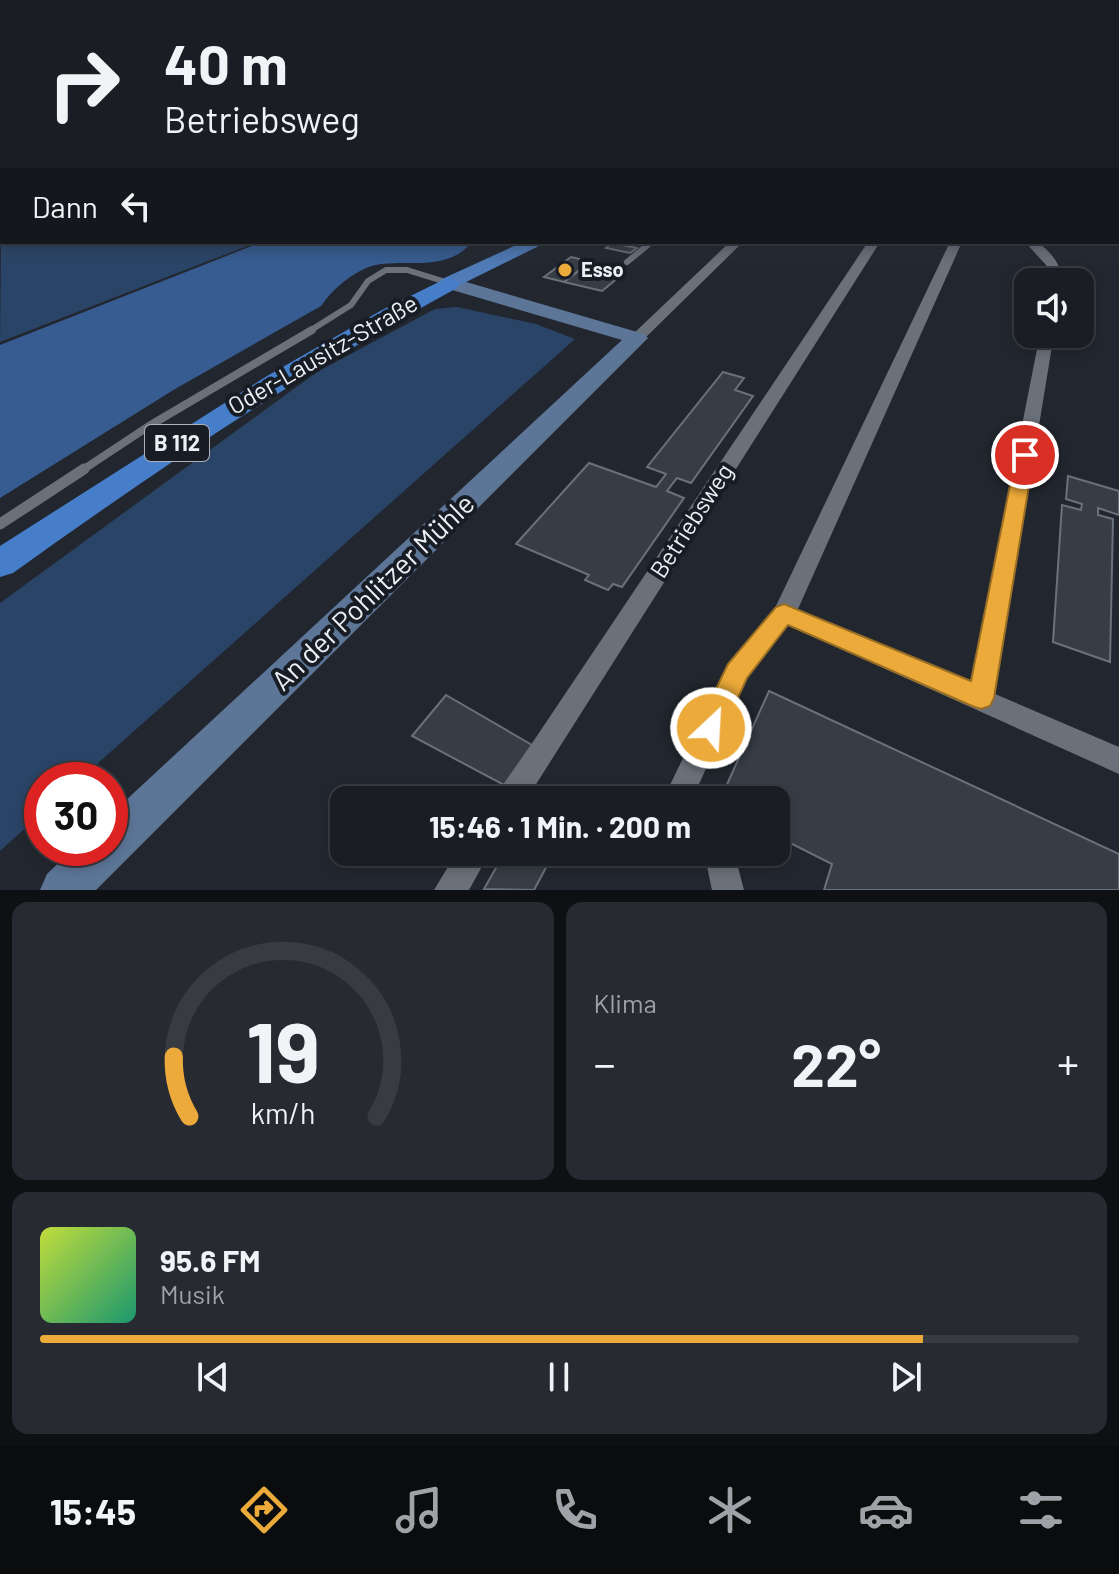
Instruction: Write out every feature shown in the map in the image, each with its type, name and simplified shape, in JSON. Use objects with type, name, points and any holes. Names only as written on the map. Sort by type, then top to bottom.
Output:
[{"type":"highway","name":"Oder-Lausitz-Straße","points":[[0,564],[116,483],[281,377],[449,283]]},
{"type":"main road","name":"B 112","points":[[449,283],[534,244]]},
{"type":"main road","points":[[449,283],[637,338]]},
{"type":"main road","name":"An der Pohlitzer Mühle","points":[[128,827],[637,338]]},
{"type":"main road","name":"An der Pohlitzer Mühle","points":[[63,890],[88,866]]},
{"type":"street","name":"An der Pohlitzer Mühle","points":[[637,338],[735,244]]},
{"type":"street","name":"Betriebsweg","points":[[518,786],[873,244]]},
{"type":"street","points":[[685,786],[737,672],[784,613],[955,244]]},
{"type":"street","points":[[1034,244],[1046,254],[1054,268]]},
{"type":"street","points":[[981,698],[1044,348]]},
{"type":"street","points":[[784,613],[1119,761]]},
{"type":"street","points":[[450,890],[466,866]]},
{"type":"street","points":[[722,866],[728,890]]},
{"type":"lane","points":[[627,262],[649,244]]},
{"type":"lane","points":[[0,524],[149,426],[345,310],[360,299],[366,283],[375,274],[412,270],[449,283]]},
{"type":"shaded area","points":[[1,244],[252,244],[0,342]]},
{"type":"shaded area","points":[[257,244],[470,244],[447,259],[390,263],[364,269],[345,280],[321,306],[175,389],[0,498],[0,345]]},
{"type":"shaded area","points":[[457,307],[536,324],[575,339],[99,762],[24,762],[24,829],[0,851],[0,603],[317,372],[435,309]]},
{"type":"building","points":[[617,244],[637,248],[630,253],[606,248]]},
{"type":"building","name":"Esso","points":[[571,257],[591,262],[564,282],[544,277]]},
{"type":"building","points":[[587,264],[624,273],[602,291],[564,282]]},
{"type":"building","points":[[723,372],[744,378],[735,390],[753,396],[691,483],[677,478],[667,491],[684,498],[622,587],[613,584],[608,590],[585,580],[589,575],[516,544],[589,463],[656,487],[666,474],[647,467]]},
{"type":"building","points":[[1068,476],[1119,491],[1119,515],[1098,508],[1098,515],[1113,519],[1110,662],[1053,642],[1062,505],[1081,510],[1082,504],[1066,499]]},
{"type":"building","points":[[769,691],[1119,854],[1119,890],[824,890],[832,864],[790,843],[790,786],[726,786]]},
{"type":"building","points":[[446,695],[532,745],[504,785],[412,736]]},
{"type":"building","points":[[497,866],[547,866],[534,890],[484,889]]},
{"type":"place","name":"Esso","points":[[565,270]]},
{"type":"route","points":[[711,728],[737,672],[784,613],[981,698],[1025,455]]}]
